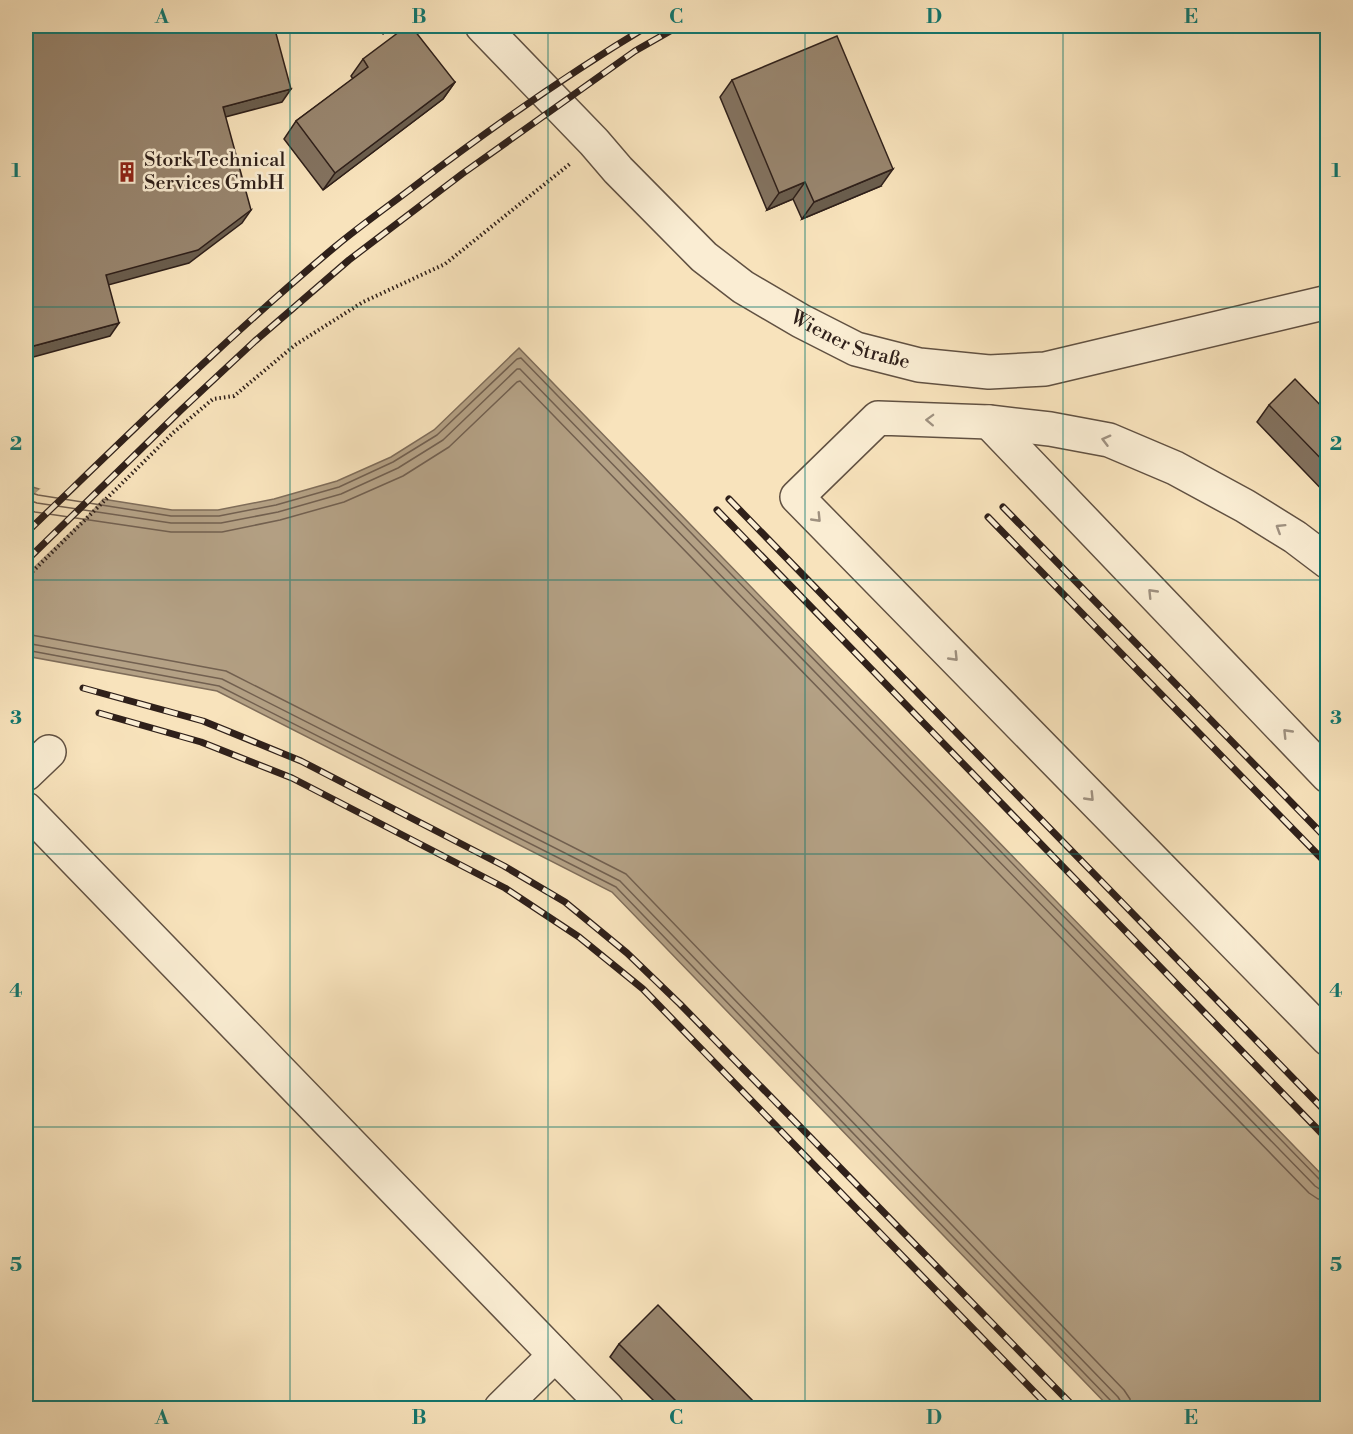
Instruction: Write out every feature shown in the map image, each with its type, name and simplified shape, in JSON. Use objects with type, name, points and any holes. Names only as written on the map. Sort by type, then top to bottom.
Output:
[{"type":"street","name":"Wiener Straße","points":[[482,26],[704,257],[743,287],[801,321],[856,349],[919,365],[989,372],[1045,369],[1328,302]]},
{"type":"street","points":[[1328,562],[1295,537],[1245,506],[1175,468],[1109,440],[1050,429],[989,422],[878,418],[797,497],[1328,1040]]},
{"type":"street","points":[[989,422],[1328,776]]},
{"type":"street","points":[[26,809],[607,1408]]},
{"type":"street","points":[[501,1408],[555,1355]]},
{"type":"path","points":[[26,578],[174,432],[213,399],[234,396],[295,345],[363,302],[445,264],[594,142]]},
{"type":"water","points":[[519,348],[1327,1180],[1327,1408],[1110,1408],[612,892],[217,691],[26,656],[26,485],[172,510],[218,510],[274,499],[337,481],[391,457],[434,430]]},
{"type":"pier","points":[[42,487],[104,497],[26,574],[26,502]]},
{"type":"building","name":"Stork Technical Services GmbH","points":[[26,26],[274,26],[291,89],[223,107],[251,210],[198,250],[106,275],[119,323],[26,348]]},
{"type":"building","points":[[407,26],[411,26],[455,82],[335,173],[296,121],[368,67],[363,59]]},
{"type":"building","points":[[837,36],[893,169],[814,202],[805,182],[779,193],[732,80]]},
{"type":"building","points":[[1295,379],[1328,413],[1328,466],[1269,405]]},
{"type":"building","points":[[658,1305],[757,1405],[753,1408],[683,1408],[619,1344]]},
{"type":"railway","points":[[26,533],[217,351],[345,239],[498,124],[557,83],[648,26]]},
{"type":"railway","points":[[26,561],[255,341],[349,260],[462,174],[635,51],[679,26]]},
{"type":"railway","points":[[729,499],[1328,1114]]},
{"type":"railway","points":[[1003,507],[1328,840]]},
{"type":"railway","points":[[717,510],[1328,1140]]},
{"type":"railway","points":[[988,517],[1328,865]]},
{"type":"railway","points":[[83,688],[203,721],[301,761],[504,866],[565,902],[627,953],[680,1004],[1075,1408]]},
{"type":"railway","points":[[99,713],[201,742],[292,778],[505,888],[579,937],[643,989],[1050,1408]]},
{"type":"place","name":"Stork Technical Services GmbH","points":[[127,172]]}]
